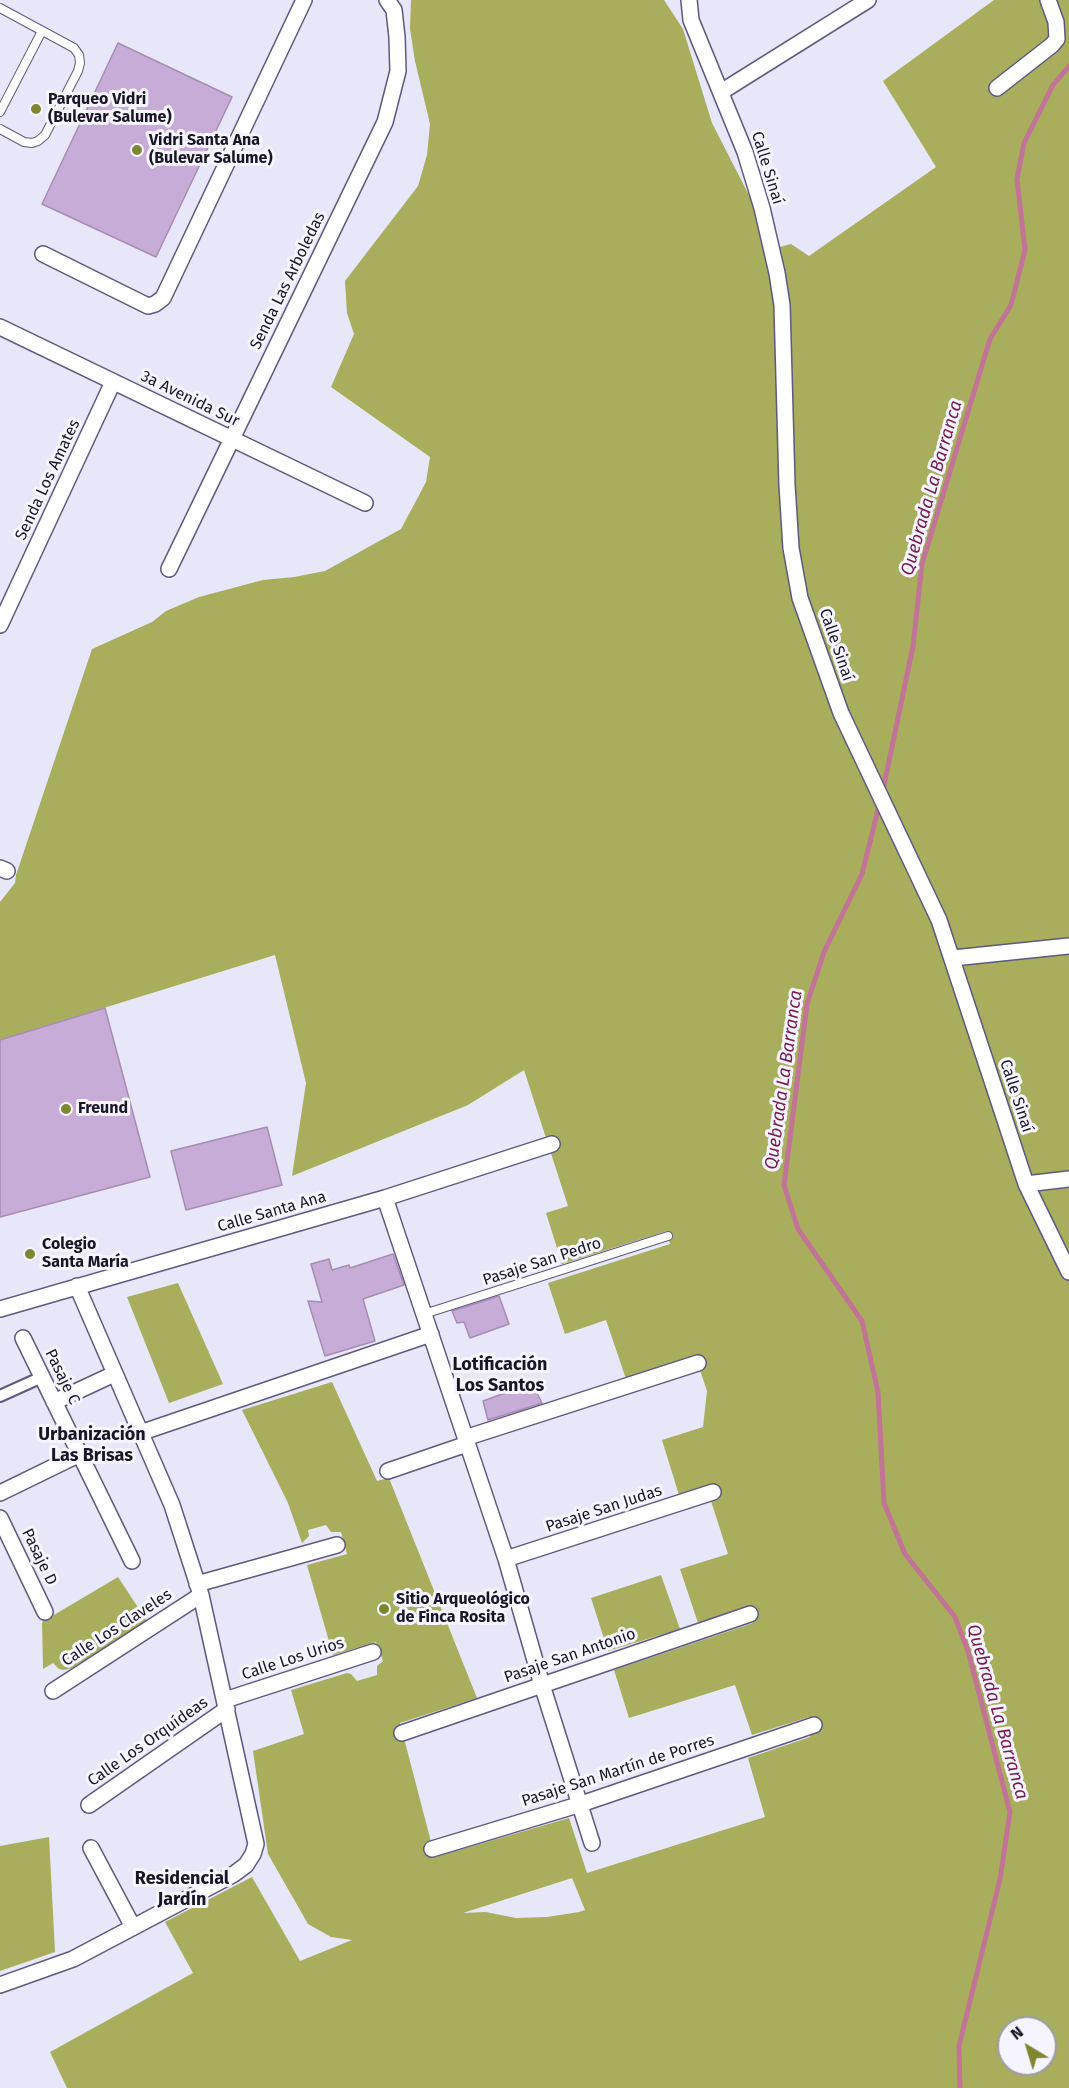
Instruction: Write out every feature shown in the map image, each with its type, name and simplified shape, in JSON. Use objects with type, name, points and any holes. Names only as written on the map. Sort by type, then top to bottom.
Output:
[{"type":"street","points":[[43,254],[148,306],[163,298],[304,0]]},
{"type":"street","name":"Senda Las Arboledas","points":[[169,569],[385,122],[398,70],[394,10],[387,0]]},
{"type":"street","name":"Calle Sinaí","points":[[689,0],[691,20],[745,152],[777,273],[782,305],[791,548],[800,598],[840,713],[939,920],[1026,1184],[1069,1272]]},
{"type":"street","points":[[721,92],[868,0]]},
{"type":"street","points":[[997,88],[1057,39],[1056,22],[1048,0]]},
{"type":"street","name":"3a Avenida Sur","points":[[0,327],[365,504]]},
{"type":"street","name":"Senda Los Amates","points":[[0,625],[113,382]]},
{"type":"street","points":[[953,958],[1069,946]]},
{"type":"street","name":"Calle Santa Ana","points":[[0,1309],[385,1198],[552,1144]]},
{"type":"street","points":[[1026,1184],[1069,1179]]},
{"type":"street","points":[[385,1198],[506,1559],[542,1685],[592,1843]]},
{"type":"street","points":[[0,1985],[73,1959],[240,1869],[253,1854],[256,1844],[199,1590],[172,1505],[77,1286]]},
{"type":"street","points":[[140,1432],[430,1334]]},
{"type":"street","name":"Pasaje C","points":[[23,1338],[132,1561]]},
{"type":"street","points":[[388,1471],[466,1441],[698,1363]]},
{"type":"street","points":[[54,1402],[114,1374]]},
{"type":"street","points":[[0,1395],[42,1377]]},
{"type":"street","points":[[0,1493],[80,1454]]},
{"type":"street","name":"Pasaje San Judas","points":[[506,1559],[713,1492]]},
{"type":"street","name":"Pasaje D","points":[[0,1518],[45,1612]]},
{"type":"street","name":"Calle Los Claveles","points":[[53,1691],[199,1590],[337,1545]]},
{"type":"street","name":"Pasaje San Antonio","points":[[402,1733],[750,1614]]},
{"type":"street","name":"Calle Los Urios","points":[[226,1704],[373,1652]]},
{"type":"street","name":"Calle Los Orquídeas","points":[[89,1805],[226,1704]]},
{"type":"street","name":"Pasaje San Martín de Porres","points":[[432,1849],[580,1804],[814,1725]]},
{"type":"street","points":[[91,1848],[133,1927]]},
{"type":"lane","points":[[0,8],[74,48],[79,55],[80,63],[45,135],[38,141],[24,142],[0,129]]},
{"type":"lane","points":[[0,112],[42,31]]},
{"type":"lane","name":"Pasaje San Pedro","points":[[424,1314],[668,1236]]},
{"type":"green space","points":[[411,0],[664,0],[683,29],[712,123],[776,248],[791,244],[809,256],[936,167],[883,81],[994,0],[1069,0],[1069,2088],[67,2088],[50,2052],[193,1973],[165,1922],[252,1877],[300,1961],[352,1940],[331,1937],[308,1924],[268,1854],[253,1751],[304,1734],[291,1690],[347,1673],[357,1681],[377,1675],[377,1666],[383,1661],[376,1642],[333,1655],[307,1565],[347,1554],[341,1532],[331,1532],[326,1525],[308,1530],[309,1536],[302,1543],[288,1503],[242,1410],[332,1382],[377,1481],[389,1478],[477,1698],[400,1723],[435,1857],[569,1818],[587,1873],[765,1817],[748,1758],[810,1737],[814,1726],[809,1717],[752,1735],[735,1685],[629,1718],[614,1670],[753,1623],[747,1606],[698,1623],[680,1569],[728,1554],[711,1501],[712,1485],[679,1495],[662,1440],[703,1427],[707,1391],[695,1355],[626,1379],[606,1320],[565,1334],[548,1283],[670,1244],[667,1231],[562,1264],[546,1213],[568,1206],[524,1070],[468,1105],[292,1176],[306,1083],[275,955],[0,1040],[0,902],[15,883],[92,649],[152,622],[166,611],[199,597],[263,580],[325,571],[401,529],[426,482],[430,457],[331,387],[354,334],[347,313],[345,281],[418,186],[427,155],[430,124],[410,29]],"holes":[[[572,1878],[585,1910],[547,1917],[516,1918],[486,1912],[463,1913]]]},
{"type":"green space","points":[[178,1283],[223,1384],[169,1403],[127,1297]]},
{"type":"green space","points":[[661,1575],[680,1629],[608,1651],[591,1598]]},
{"type":"green space","points":[[118,1577],[147,1621],[72,1668],[59,1669],[53,1663],[43,1669],[42,1622]]},
{"type":"green space","points":[[49,1837],[55,1952],[0,1971],[0,1846]]},
{"type":"building","name":"Vidri Santa Ana (Bulevar Salume)","points":[[118,43],[232,97],[156,257],[42,204]]},
{"type":"building","name":"Freund","points":[[105,1008],[150,1177],[0,1217],[0,1040]]},
{"type":"building","points":[[267,1127],[282,1185],[186,1210],[171,1151]]},
{"type":"building","points":[[393,1254],[404,1285],[363,1299],[375,1341],[325,1356],[308,1301],[322,1302],[311,1264],[329,1259],[332,1270],[349,1265],[350,1268]]},
{"type":"building","points":[[499,1296],[509,1324],[470,1338],[464,1322],[457,1323],[452,1311]]},
{"type":"building","points":[[532,1383],[542,1403],[488,1420],[483,1401]]},
{"type":"waterway","name":"Quebrada La Barranca","points":[[883,790],[913,646],[922,564],[990,339],[1011,305],[1025,250],[1017,179],[1024,143],[1053,85],[1069,66]]},
{"type":"waterway","name":"Quebrada La Barranca","points":[[880,802],[862,874],[824,952],[807,1004],[784,1185],[798,1229],[862,1321],[878,1392],[884,1503],[905,1554],[955,1617],[968,1651],[1010,1812],[1000,1879],[959,2046],[960,2088]]},
{"type":"place","name":"Parqueo Vidri (Bulevar Salume)","points":[[36,109]]},
{"type":"place","name":"Vidri Santa Ana (Bulevar Salume)","points":[[137,150]]},
{"type":"place","name":"Freund","points":[[66,1109]]},
{"type":"place","name":"Colegio Santa María","points":[[30,1254]]},
{"type":"place","name":"Sitio Arqueológico de Finca Rosita","points":[[384,1609]]},
{"type":"district","name":"Lotificación Los Santos","points":[[500,1375]]},
{"type":"district","name":"Urbanización Las Brisas","points":[[92,1445]]},
{"type":"district","name":"Residencial Jardín","points":[[182,1889]]}]
